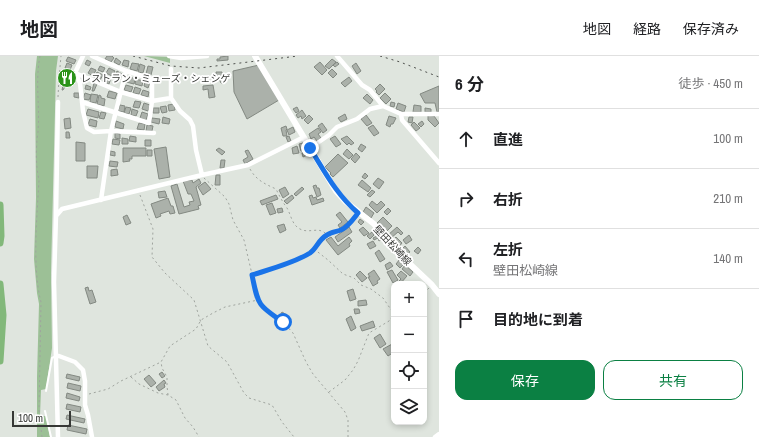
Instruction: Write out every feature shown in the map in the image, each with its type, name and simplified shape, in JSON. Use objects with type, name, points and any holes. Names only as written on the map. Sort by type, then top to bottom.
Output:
[{"type":"main road","name":"壁田松崎線","points":[[255,56],[336,191],[358,213],[374,224],[393,248],[438,292]]},
{"type":"street","points":[[75,73],[84,56]]},
{"type":"street","points":[[82,102],[149,123],[152,101],[152,79],[126,71],[92,56]]},
{"type":"street","points":[[170,56],[188,58],[207,56]]},
{"type":"street","points":[[337,56],[362,85],[370,90],[384,106],[401,114],[439,114]]},
{"type":"street","points":[[172,69],[171,98],[180,111],[190,120],[193,126],[196,150],[202,175]]},
{"type":"street","points":[[101,200],[114,112],[126,71]]},
{"type":"street","points":[[75,73],[121,92],[152,101],[171,98]]},
{"type":"street","points":[[75,73],[80,82],[87,128],[94,132],[111,131],[154,133]]},
{"type":"street","points":[[58,102],[54,282],[58,437]]},
{"type":"street","points":[[310,148],[329,135],[336,127],[357,119],[370,109],[384,106]]},
{"type":"street","points":[[401,114],[402,120],[439,163]]},
{"type":"street","points":[[56,216],[62,209],[248,165],[304,137]]},
{"type":"street","points":[[56,356],[75,362],[83,370],[85,381],[85,405],[92,437]]},
{"type":"street","points":[[435,437],[439,434]]},
{"type":"lane","points":[[46,391],[52,358],[56,356]]},
{"type":"lane","points":[[46,411],[51,437]]},
{"type":"path","points":[[40,56],[37,75],[39,96],[38,132],[36,138],[37,170],[39,180],[37,258],[41,302],[39,410],[42,437]]},
{"type":"path","points":[[58,102],[62,56]]},
{"type":"path","points":[[248,165],[254,175],[263,183],[276,189],[282,202],[287,207],[294,223],[299,229],[310,232],[323,230],[327,235]]},
{"type":"path","points":[[202,175],[205,180],[225,197],[229,204],[233,220],[244,240],[258,300],[267,312],[283,322],[293,332],[313,374],[345,412],[348,420],[348,437]]},
{"type":"path","points":[[138,190],[153,229],[152,257],[165,273],[194,300],[208,346],[227,362],[244,393],[249,398],[272,405],[282,422],[294,437]]},
{"type":"path","points":[[252,275],[283,265],[310,253],[319,240],[335,231],[342,230],[358,213]]},
{"type":"path","points":[[314,249],[343,274],[354,278],[361,285],[371,289],[383,298],[391,310]]},
{"type":"path","points":[[427,290],[432,285]]},
{"type":"path","points":[[85,395],[108,389],[121,381],[161,362],[170,346],[196,329],[201,320],[213,313],[225,307],[258,300]]},
{"type":"path","points":[[329,392],[345,380],[353,370],[358,362],[369,333],[388,321],[391,317]]},
{"type":"path","points":[[161,362],[162,368],[167,377],[168,395]]},
{"type":"path","points":[[131,376],[139,384],[158,393],[168,395],[176,400],[185,418],[199,437]]},
{"type":"green space","points":[[37,56],[58,56],[56,71],[51,273],[52,348],[46,389],[41,390],[40,416],[46,416],[50,437],[37,437],[39,304],[34,259],[36,198],[35,74]]},
{"type":"green space","points":[[144,56],[170,57],[170,63]]},
{"type":"building","points":[[107,56],[112,56],[114,58],[111,62],[105,59]]},
{"type":"building","points":[[228,56],[228,60],[217,61],[220,57]]},
{"type":"building","points":[[68,57],[76,60],[74,64],[66,61]]},
{"type":"building","points":[[116,58],[121,62],[119,65],[114,62]]},
{"type":"building","points":[[332,59],[336,62],[329,69],[325,66]]},
{"type":"building","points":[[87,60],[91,62],[89,66],[85,64]]},
{"type":"building","points":[[124,60],[129,61],[128,67],[122,65]]},
{"type":"building","points":[[320,62],[327,70],[322,75],[314,67]]},
{"type":"building","points":[[337,62],[339,64],[335,67],[333,65]]},
{"type":"building","points":[[67,63],[72,65],[70,70],[65,68]]},
{"type":"building","points":[[132,63],[139,64],[137,71],[130,69]]},
{"type":"building","points":[[356,63],[361,71],[357,74],[352,66]]},
{"type":"building","points":[[140,64],[145,66],[143,73],[138,72]]},
{"type":"building","points":[[259,65],[279,100],[247,119],[234,92],[233,71]]},
{"type":"building","points":[[100,66],[105,68],[103,72],[98,70]]},
{"type":"building","points":[[148,66],[153,67],[151,75],[146,74]]},
{"type":"building","points":[[91,68],[96,70],[93,76],[88,73]]},
{"type":"building","points":[[109,68],[115,71],[112,76],[106,73]]},
{"type":"building","points":[[332,69],[337,74],[333,78],[328,73]]},
{"type":"building","points":[[117,71],[122,74],[120,80],[114,78]]},
{"type":"building","points":[[97,72],[103,75],[100,80],[94,78]]},
{"type":"building","points":[[216,72],[222,72],[224,83],[221,83],[219,79],[217,79]]},
{"type":"building","name":"レストラン・ミューズ・シェシゲ","points":[[64,75],[70,77],[69,81],[63,79]]},
{"type":"building","points":[[106,76],[111,78],[109,84],[103,81]]},
{"type":"building","points":[[128,76],[135,79],[134,84],[126,82]]},
{"type":"building","points":[[349,77],[352,81],[345,87],[341,83]]},
{"type":"building","points":[[136,79],[143,81],[142,86],[135,84]]},
{"type":"building","points":[[64,81],[68,82],[62,90]]},
{"type":"building","points":[[145,82],[150,83],[148,88],[144,86]]},
{"type":"building","points":[[94,83],[97,84],[94,91],[92,91]]},
{"type":"building","points":[[380,84],[385,89],[379,95],[375,89]]},
{"type":"building","points":[[86,85],[91,87],[90,90],[85,89]]},
{"type":"building","points":[[126,85],[133,87],[131,92],[124,90]]},
{"type":"building","points":[[213,85],[215,97],[209,98],[208,89],[203,90],[203,86]]},
{"type":"building","points":[[439,86],[439,112],[437,112],[435,103],[425,103],[420,94]]},
{"type":"building","points":[[135,87],[141,89],[139,94],[133,93]]},
{"type":"building","points":[[143,90],[149,92],[148,97],[141,95]]},
{"type":"building","points":[[109,91],[117,93],[115,99],[107,97]]},
{"type":"building","points":[[74,93],[79,93],[79,98],[74,97]]},
{"type":"building","points":[[85,93],[91,95],[89,100],[83,99]]},
{"type":"building","points":[[385,93],[391,99],[386,104],[380,98]]},
{"type":"building","points":[[91,94],[98,95],[96,103],[90,102]]},
{"type":"building","points":[[367,94],[373,100],[370,104],[363,98]]},
{"type":"building","points":[[99,95],[101,98],[105,99],[104,106],[97,104]]},
{"type":"building","points":[[135,101],[141,102],[139,108],[133,107]]},
{"type":"building","points":[[391,102],[395,103],[394,107],[390,106]]},
{"type":"building","points":[[144,103],[150,105],[148,111],[142,109]]},
{"type":"building","points":[[398,103],[406,106],[404,112],[396,109]]},
{"type":"building","points":[[174,104],[175,110],[169,111],[168,105]]},
{"type":"building","points":[[120,105],[125,106],[124,112],[118,111]]},
{"type":"building","points":[[414,105],[421,106],[421,112],[413,112]]},
{"type":"building","points":[[166,106],[167,112],[162,113],[160,107]]},
{"type":"building","points":[[126,107],[131,108],[129,114],[124,113]]},
{"type":"building","points":[[297,107],[299,111],[296,113],[293,109]]},
{"type":"building","points":[[153,108],[159,108],[159,113],[153,113]]},
{"type":"building","points":[[425,108],[431,109],[431,112],[425,112]]},
{"type":"building","points":[[88,109],[99,112],[98,118],[86,115]]},
{"type":"building","points":[[132,109],[138,111],[136,116],[131,115]]},
{"type":"building","points":[[302,110],[306,116],[302,119],[301,116],[298,118],[296,115]]},
{"type":"building","points":[[101,112],[106,113],[104,119],[99,118]]},
{"type":"building","points":[[142,112],[148,114],[146,120],[140,118]]},
{"type":"building","points":[[345,114],[347,119],[341,122],[338,118]]},
{"type":"building","points":[[309,115],[313,119],[308,124],[304,120]]},
{"type":"building","points":[[366,115],[372,123],[367,126],[361,119]]},
{"type":"building","points":[[428,115],[434,116],[439,123],[435,127],[428,120]]},
{"type":"building","points":[[389,116],[396,118],[390,127],[386,125]]},
{"type":"building","points":[[163,117],[170,119],[169,124],[162,123]]},
{"type":"building","points":[[409,117],[413,117],[412,123],[408,122]]},
{"type":"building","points":[[70,118],[71,128],[65,129],[64,119]]},
{"type":"building","points":[[152,118],[160,119],[159,124],[151,122]]},
{"type":"building","points":[[90,119],[97,121],[96,127],[88,125]]},
{"type":"building","points":[[116,121],[124,124],[123,129],[115,127]]},
{"type":"building","points":[[422,121],[424,124],[421,127],[418,124]]},
{"type":"building","points":[[414,122],[420,128],[416,131],[411,125]]},
{"type":"building","points":[[139,123],[145,124],[144,130],[137,129]]},
{"type":"building","points":[[322,123],[327,130],[323,133],[318,126]]},
{"type":"building","points":[[147,125],[153,126],[152,131],[146,131]]},
{"type":"building","points":[[373,125],[379,133],[374,136],[368,128]]},
{"type":"building","points":[[286,126],[287,136],[283,136],[281,128]]},
{"type":"building","points":[[293,127],[295,132],[289,135],[287,130]]},
{"type":"building","points":[[318,128],[321,132],[318,134],[321,138],[317,141],[314,137],[311,139],[309,134]]},
{"type":"building","points":[[66,132],[69,132],[70,138],[66,138]]},
{"type":"building","points":[[115,133],[120,134],[120,139],[115,138]]},
{"type":"building","points":[[130,136],[136,137],[136,142],[129,141]]},
{"type":"building","points":[[289,136],[291,141],[288,142],[286,137]]},
{"type":"building","points":[[335,136],[341,144],[336,147],[330,139]]},
{"type":"building","points":[[347,136],[354,143],[351,145],[349,143],[347,145],[341,139]]},
{"type":"building","points":[[122,138],[128,139],[128,144],[122,144]]},
{"type":"building","points":[[113,139],[120,140],[119,145],[112,144]]},
{"type":"building","points":[[145,140],[151,140],[151,146],[145,146]]},
{"type":"building","points":[[76,142],[85,143],[85,161],[76,161]]},
{"type":"building","points":[[303,143],[306,149],[301,151],[299,144]]},
{"type":"building","points":[[361,144],[366,147],[362,152],[358,149]]},
{"type":"building","points":[[297,146],[299,153],[293,154],[292,148]]},
{"type":"building","points":[[166,147],[170,177],[159,179],[154,149]]},
{"type":"building","points":[[123,148],[146,148],[146,156],[132,156],[132,159],[129,159],[130,161],[123,162]]},
{"type":"building","points":[[219,148],[225,152],[222,155],[216,150]]},
{"type":"building","points":[[347,149],[353,155],[349,159],[343,154]]},
{"type":"building","points":[[147,150],[152,150],[152,156],[147,156]]},
{"type":"building","points":[[248,150],[253,159],[245,164],[243,160],[248,157],[245,151]]},
{"type":"building","points":[[308,150],[309,154],[303,157],[302,153]]},
{"type":"building","points":[[110,151],[115,152],[115,156],[110,155]]},
{"type":"building","points":[[356,153],[360,157],[355,163],[351,159]]},
{"type":"building","points":[[338,154],[348,163],[333,177],[325,167]]},
{"type":"building","points":[[221,160],[225,160],[224,168],[220,168]]},
{"type":"building","points":[[110,161],[118,162],[117,167],[109,166]]},
{"type":"building","points":[[87,166],[98,166],[97,178],[87,178]]},
{"type":"building","points":[[117,169],[118,175],[111,176],[111,170]]},
{"type":"building","points":[[365,173],[368,176],[365,179],[362,177]]},
{"type":"building","points":[[216,175],[220,175],[220,185],[215,185]]},
{"type":"building","points":[[378,178],[384,182],[379,189],[373,184]]},
{"type":"building","points":[[199,179],[201,183],[196,187],[201,205],[198,206],[199,209],[179,214],[171,186],[177,184],[184,207],[190,205],[189,202],[194,201],[191,194],[188,194],[183,181],[192,180],[193,183]]},
{"type":"building","points":[[362,180],[371,188],[368,192],[358,185]]},
{"type":"building","points":[[205,182],[211,189],[203,195],[198,187]]},
{"type":"building","points":[[316,185],[317,188],[319,188],[321,195],[317,197],[313,186]]},
{"type":"building","points":[[285,187],[289,194],[283,198],[279,190]]},
{"type":"building","points":[[302,187],[304,189],[296,196],[294,194]]},
{"type":"building","points":[[372,190],[375,192],[370,197],[367,195]]},
{"type":"building","points":[[165,191],[167,197],[159,198],[158,192]]},
{"type":"building","points":[[276,195],[278,199],[262,205],[260,201]]},
{"type":"building","points":[[292,195],[294,198],[287,204],[284,201]]},
{"type":"building","points":[[312,195],[313,198],[316,197],[317,200],[323,198],[324,201],[312,205],[309,196]]},
{"type":"building","points":[[168,198],[175,213],[170,214],[169,211],[160,214],[161,216],[156,218],[151,204]]},
{"type":"building","points":[[372,201],[377,205],[381,201],[385,205],[377,213],[369,205]]},
{"type":"building","points":[[272,203],[276,213],[270,215],[266,205]]},
{"type":"building","points":[[366,207],[374,213],[371,218],[363,212]]},
{"type":"building","points":[[282,208],[283,212],[278,213],[277,209]]},
{"type":"building","points":[[388,208],[391,211],[387,215],[384,212]]},
{"type":"building","points":[[340,212],[348,222],[340,228],[338,225],[342,222],[336,215]]},
{"type":"building","points":[[127,215],[131,223],[126,225],[123,217]]},
{"type":"building","points":[[383,217],[392,226],[386,232],[377,223]]},
{"type":"building","points":[[360,219],[364,222],[361,225],[358,222]]},
{"type":"building","points":[[284,224],[286,230],[280,233],[277,226]]},
{"type":"building","points":[[349,227],[352,232],[338,242],[335,237]]},
{"type":"building","points":[[363,227],[369,233],[364,236],[359,230]]},
{"type":"building","points":[[397,227],[403,233],[401,235],[398,232],[391,238],[388,235]]},
{"type":"building","points":[[372,232],[374,235],[370,239],[367,236]]},
{"type":"building","points":[[379,235],[382,239],[379,241],[378,238],[374,240],[373,238]]},
{"type":"building","points":[[409,235],[412,240],[406,244],[403,240]]},
{"type":"building","points":[[331,237],[338,246],[349,237],[352,241],[349,244],[350,246],[338,255],[326,240]]},
{"type":"building","points":[[396,237],[402,243],[398,248],[392,241]]},
{"type":"building","points":[[373,241],[376,246],[370,249],[367,244]]},
{"type":"building","points":[[405,246],[410,252],[405,256],[400,251]]},
{"type":"building","points":[[418,247],[421,250],[418,254],[414,251]]},
{"type":"building","points":[[379,250],[385,259],[380,262],[375,253]]},
{"type":"building","points":[[400,259],[405,263],[400,268],[396,264]]},
{"type":"building","points":[[390,262],[393,266],[387,270],[385,265]]},
{"type":"building","points":[[405,265],[413,272],[410,276],[402,269]]},
{"type":"building","points":[[374,270],[380,279],[377,281],[378,283],[373,286],[368,274]]},
{"type":"building","points":[[392,270],[398,280],[392,281],[387,272]]},
{"type":"building","points":[[360,271],[367,278],[362,282],[356,275]]},
{"type":"building","points":[[401,271],[407,276],[403,281],[399,281],[401,279],[397,275]]},
{"type":"building","points":[[88,287],[89,291],[92,290],[96,302],[90,304],[85,288]]},
{"type":"building","points":[[353,289],[356,299],[350,301],[347,291]]},
{"type":"building","points":[[366,300],[367,305],[358,306],[358,301]]},
{"type":"building","points":[[354,309],[359,309],[360,313],[355,314]]},
{"type":"building","points":[[282,312],[287,315],[285,318],[280,315]]},
{"type":"building","points":[[351,316],[356,328],[351,331],[346,319]]},
{"type":"building","points":[[373,321],[375,327],[362,331],[360,326]]},
{"type":"building","points":[[380,334],[386,344],[380,348],[374,338]]},
{"type":"building","points":[[391,345],[391,354],[388,356],[383,349]]},
{"type":"building","points":[[162,372],[165,376],[162,378],[159,374]]},
{"type":"building","points":[[67,374],[80,377],[79,381],[66,378]]},
{"type":"building","points":[[149,375],[156,383],[151,387],[144,379]]},
{"type":"building","points":[[164,380],[166,383],[164,384],[165,387],[159,391],[156,387]]},
{"type":"building","points":[[68,383],[81,386],[80,391],[67,388]]},
{"type":"building","points":[[67,393],[80,397],[79,401],[66,398]]},
{"type":"building","points":[[67,404],[81,407],[80,412],[66,409]]},
{"type":"building","points":[[67,415],[85,419],[84,423],[66,419]]},
{"type":"building","points":[[68,425],[87,429],[86,434],[67,430]]},
{"type":"waterway","points":[[0,205],[0,243]]},
{"type":"waterway","points":[[0,284],[3,315],[0,361]]},
{"type":"railway","points":[[133,56],[171,66],[199,68],[298,56]]},
{"type":"railway","points":[[380,56],[439,77]]},
{"type":"place","name":"レストラン・ミューズ・シェシゲ","points":[[67,78]]},
{"type":"route","points":[[283,322],[267,312],[261,306],[258,300],[252,275],[283,265],[310,253],[319,240],[335,231],[342,230],[358,213],[336,191],[310,148]]}]
